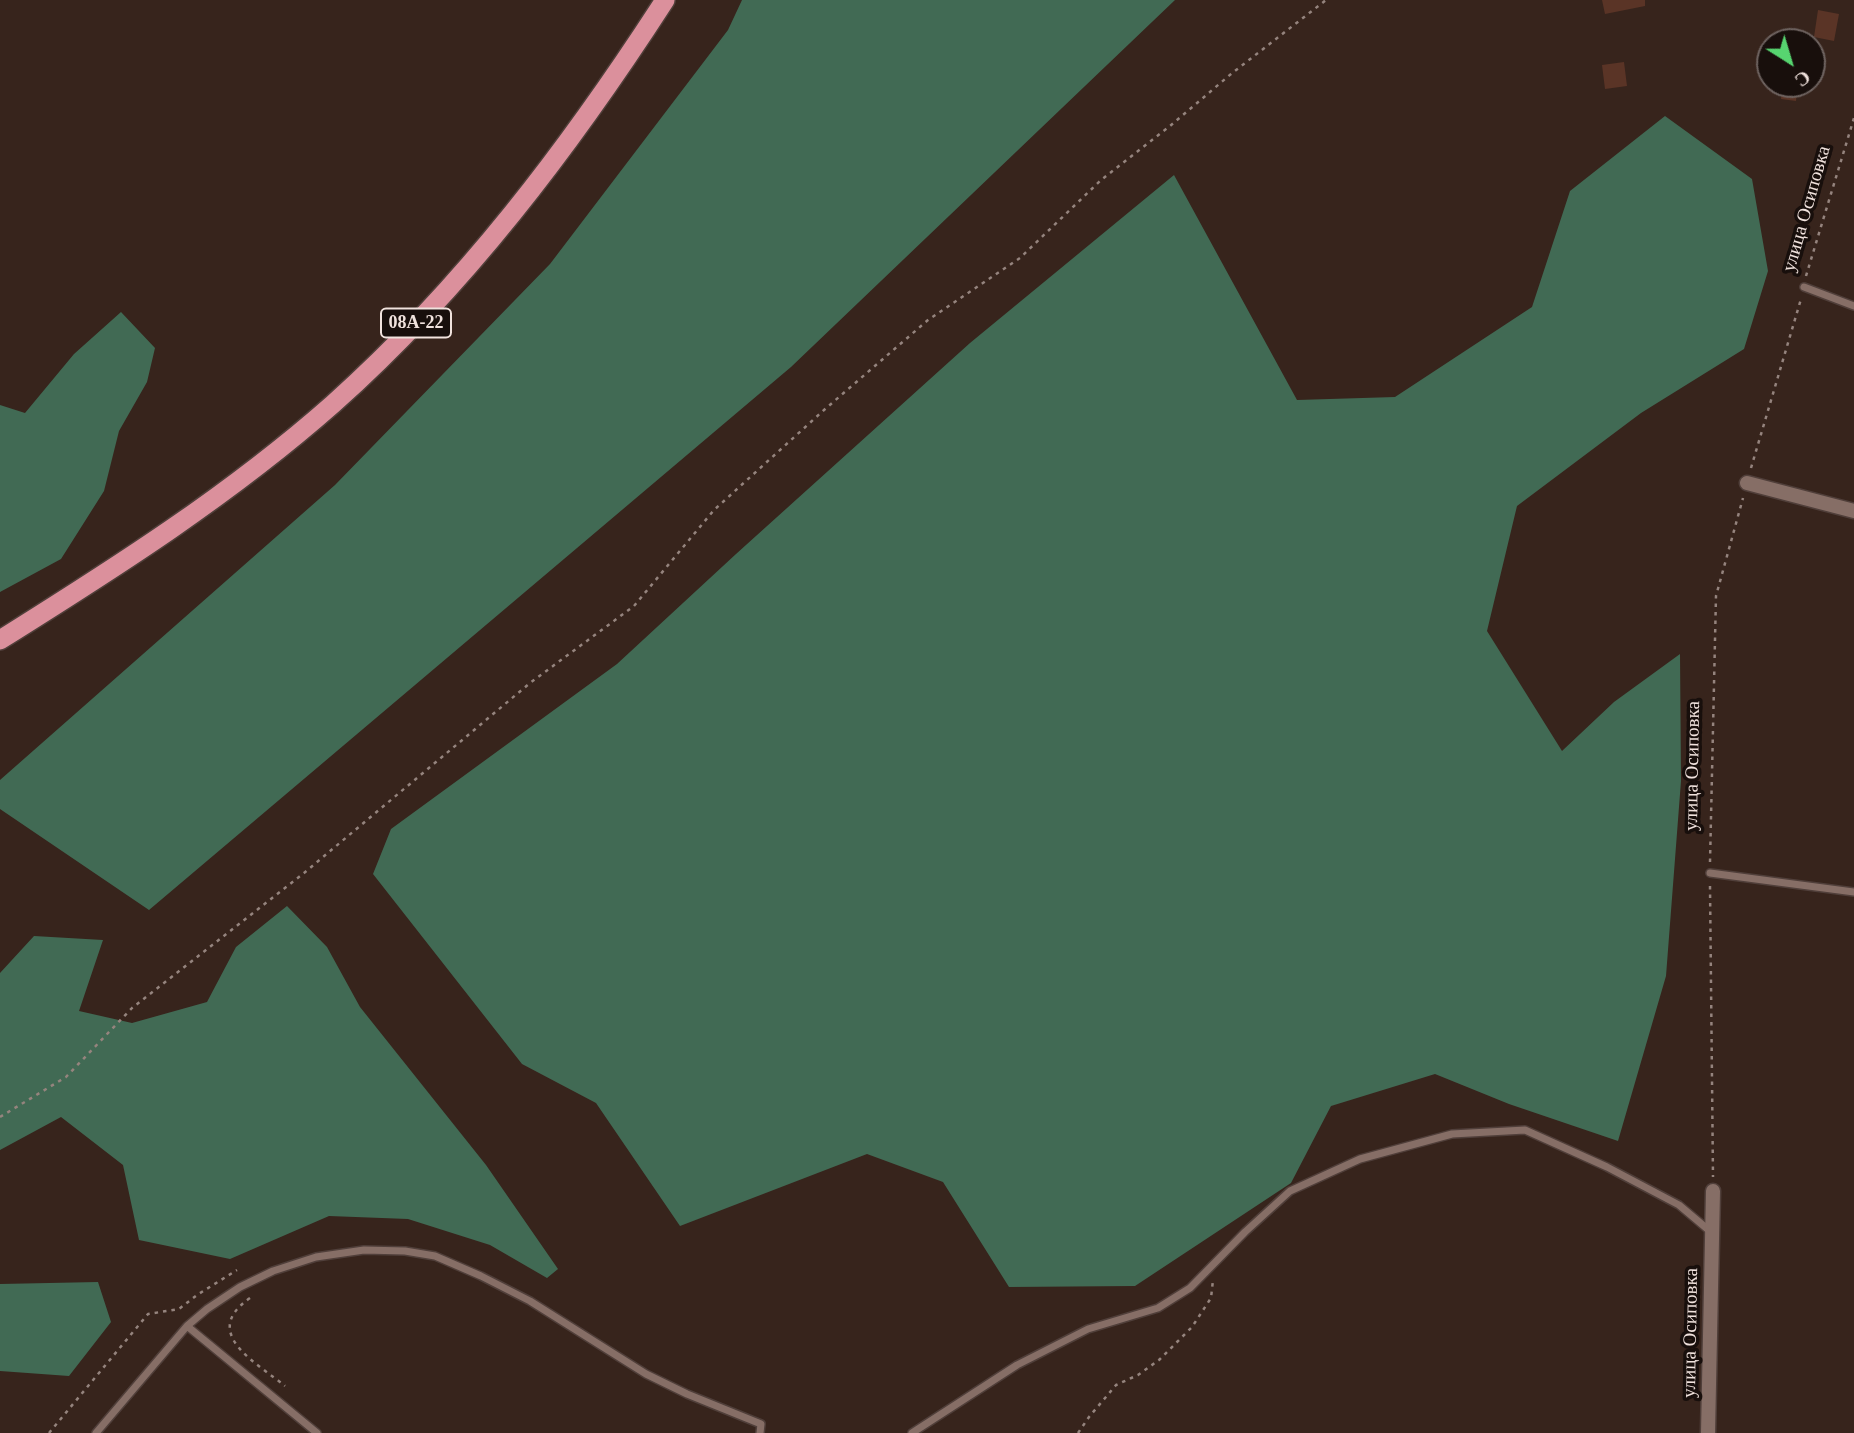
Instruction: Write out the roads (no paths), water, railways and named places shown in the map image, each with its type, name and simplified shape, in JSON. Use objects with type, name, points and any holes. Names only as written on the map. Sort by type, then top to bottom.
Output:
[{"type":"highway","name":"08А-22","points":[[0,640],[173,529],[238,481],[332,405],[379,361],[510,218],[596,104],[666,0]]},
{"type":"street","points":[[1746,483],[1854,511]]},
{"type":"street","name":"улица Осиповка","points":[[1708,1433],[1713,1191]]},
{"type":"lane","points":[[1804,288],[1854,306]]},
{"type":"lane","points":[[1710,873],[1854,892]]},
{"type":"lane","points":[[912,1433],[1017,1365],[1088,1329],[1158,1308],[1190,1287],[1290,1191],[1360,1158],[1452,1134],[1525,1130],[1607,1167],[1679,1205],[1712,1233]]},
{"type":"lane","points":[[96,1433],[187,1326],[207,1309],[240,1287],[273,1271],[316,1257],[364,1251],[405,1251],[435,1256],[481,1276],[530,1301],[646,1374],[761,1424],[760,1433]]},
{"type":"lane","points":[[187,1326],[317,1433]]}]
